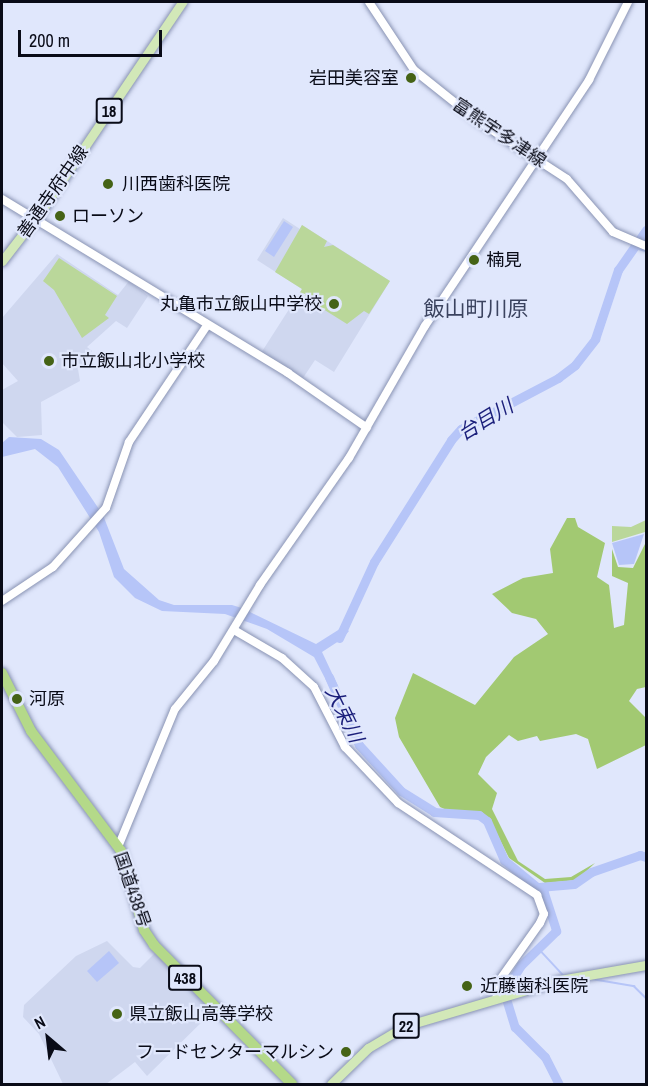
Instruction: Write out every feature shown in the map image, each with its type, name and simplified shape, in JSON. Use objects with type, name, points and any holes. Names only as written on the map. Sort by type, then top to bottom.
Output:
[{"type":"highway","name":"国道438号","points":[[2,673],[31,730],[118,847],[144,930],[154,945],[292,1084]]},
{"type":"main road","name":"善通寺府中線","points":[[2,261],[35,219],[182,2]]},
{"type":"main road","name":"22","points":[[331,1084],[393,1032],[560,980],[646,965]]},
{"type":"street","name":"富熊宇多津線","points":[[369,2],[414,70],[567,179],[613,232],[630,242],[643,245]]},
{"type":"street","points":[[118,847],[173,713],[234,630],[246,608],[367,428],[415,343],[596,67],[627,2]]},
{"type":"street","points":[[2,199],[206,327],[288,373],[367,428]]},
{"type":"street","points":[[2,601],[53,567],[101,513],[129,442],[206,327]]},
{"type":"street","points":[[234,630],[282,658],[315,687],[345,747],[398,803],[537,895],[544,914],[499,981],[498,999]]},
{"type":"shaded area","name":"丸亀市立飯山中学校","points":[[283,218],[300,229],[302,225],[390,281],[334,372],[315,360],[303,378],[261,353],[302,289],[257,260]]},
{"type":"shaded area","points":[[57,254],[118,295],[129,281],[148,296],[127,328],[116,321],[87,347],[92,351],[78,369],[80,381],[41,402],[42,435],[17,437],[2,422],[2,390],[18,381],[2,363],[2,318]]},
{"type":"shaded area","name":"県立飯山高等学校","points":[[107,941],[133,967],[140,968],[156,952],[213,1011],[147,1076],[135,1062],[106,1084],[63,1084],[39,1034],[23,1017],[24,1005],[76,956]]},
{"type":"green space","points":[[302,225],[327,241],[324,247],[333,245],[390,281],[369,314],[364,311],[347,324],[299,294],[302,289],[275,272]]},
{"type":"green space","points":[[59,258],[117,296],[105,315],[109,318],[82,338],[54,290],[43,281]]},
{"type":"green space","points":[[567,518],[575,518],[578,527],[605,543],[597,577],[609,585],[614,628],[624,625],[628,583],[612,576],[612,549],[618,567],[633,568],[646,542],[646,687],[637,689],[629,701],[646,718],[646,745],[597,769],[588,739],[576,734],[540,741],[537,736],[518,741],[509,735],[486,757],[478,774],[497,793],[492,809],[518,861],[545,879],[571,877],[595,863],[577,880],[545,883],[509,858],[490,820],[481,813],[451,812],[440,807],[399,737],[395,718],[413,673],[475,705],[514,657],[548,634],[536,619],[512,613],[492,594],[523,578],[553,573],[550,549]]},
{"type":"green space","points":[[646,520],[645,532],[612,542],[612,526],[631,527]]},
{"type":"water","points":[[284,221],[293,227],[274,257],[265,251]]},
{"type":"water","points":[[9,437],[41,439],[59,450],[103,515],[124,569],[159,600],[174,605],[232,605],[248,610],[250,607],[250,612],[316,644],[343,627],[349,631],[342,639],[322,652],[338,686],[330,688],[314,657],[267,629],[225,614],[162,611],[135,598],[114,577],[99,532],[58,467],[35,449],[2,457],[2,443]]},
{"type":"water","points":[[644,534],[634,564],[619,565],[612,543]]},
{"type":"water","points":[[109,951],[119,963],[97,982],[87,971]]},
{"type":"waterway","name":"台目川","points":[[339,638],[374,562],[451,440],[461,429],[558,378],[575,365],[595,339],[618,270],[646,230]]},
{"type":"waterway","points":[[639,249],[646,251]]},
{"type":"waterway","name":"大束川","points":[[329,677],[359,745],[401,791],[434,812],[479,815],[487,821],[504,860],[544,893],[556,931],[521,965],[504,992],[515,1027],[545,1057],[559,1084]]},
{"type":"waterway","points":[[539,887],[574,884],[591,872],[640,855],[646,857]]},
{"type":"waterway","points":[[539,949],[563,975]]},
{"type":"waterway","points":[[592,979],[634,986],[646,998]]},
{"type":"place","name":"岩田美容室","points":[[411,78]]},
{"type":"place","name":"川西歯科医院","points":[[108,184]]},
{"type":"place","name":"ローソン","points":[[60,216]]},
{"type":"place","name":"楠見","points":[[474,260]]},
{"type":"place","name":"丸亀市立飯山中学校","points":[[334,304]]},
{"type":"place","name":"市立飯山北小学校","points":[[49,361]]},
{"type":"place","name":"河原","points":[[17,699]]},
{"type":"place","name":"近藤歯科医院","points":[[467,986]]},
{"type":"place","name":"県立飯山高等学校","points":[[117,1014]]},
{"type":"place","name":"フードセンターマルシン","points":[[346,1052]]},
{"type":"district","name":"飯山町川原","points":[[476,309]]}]
